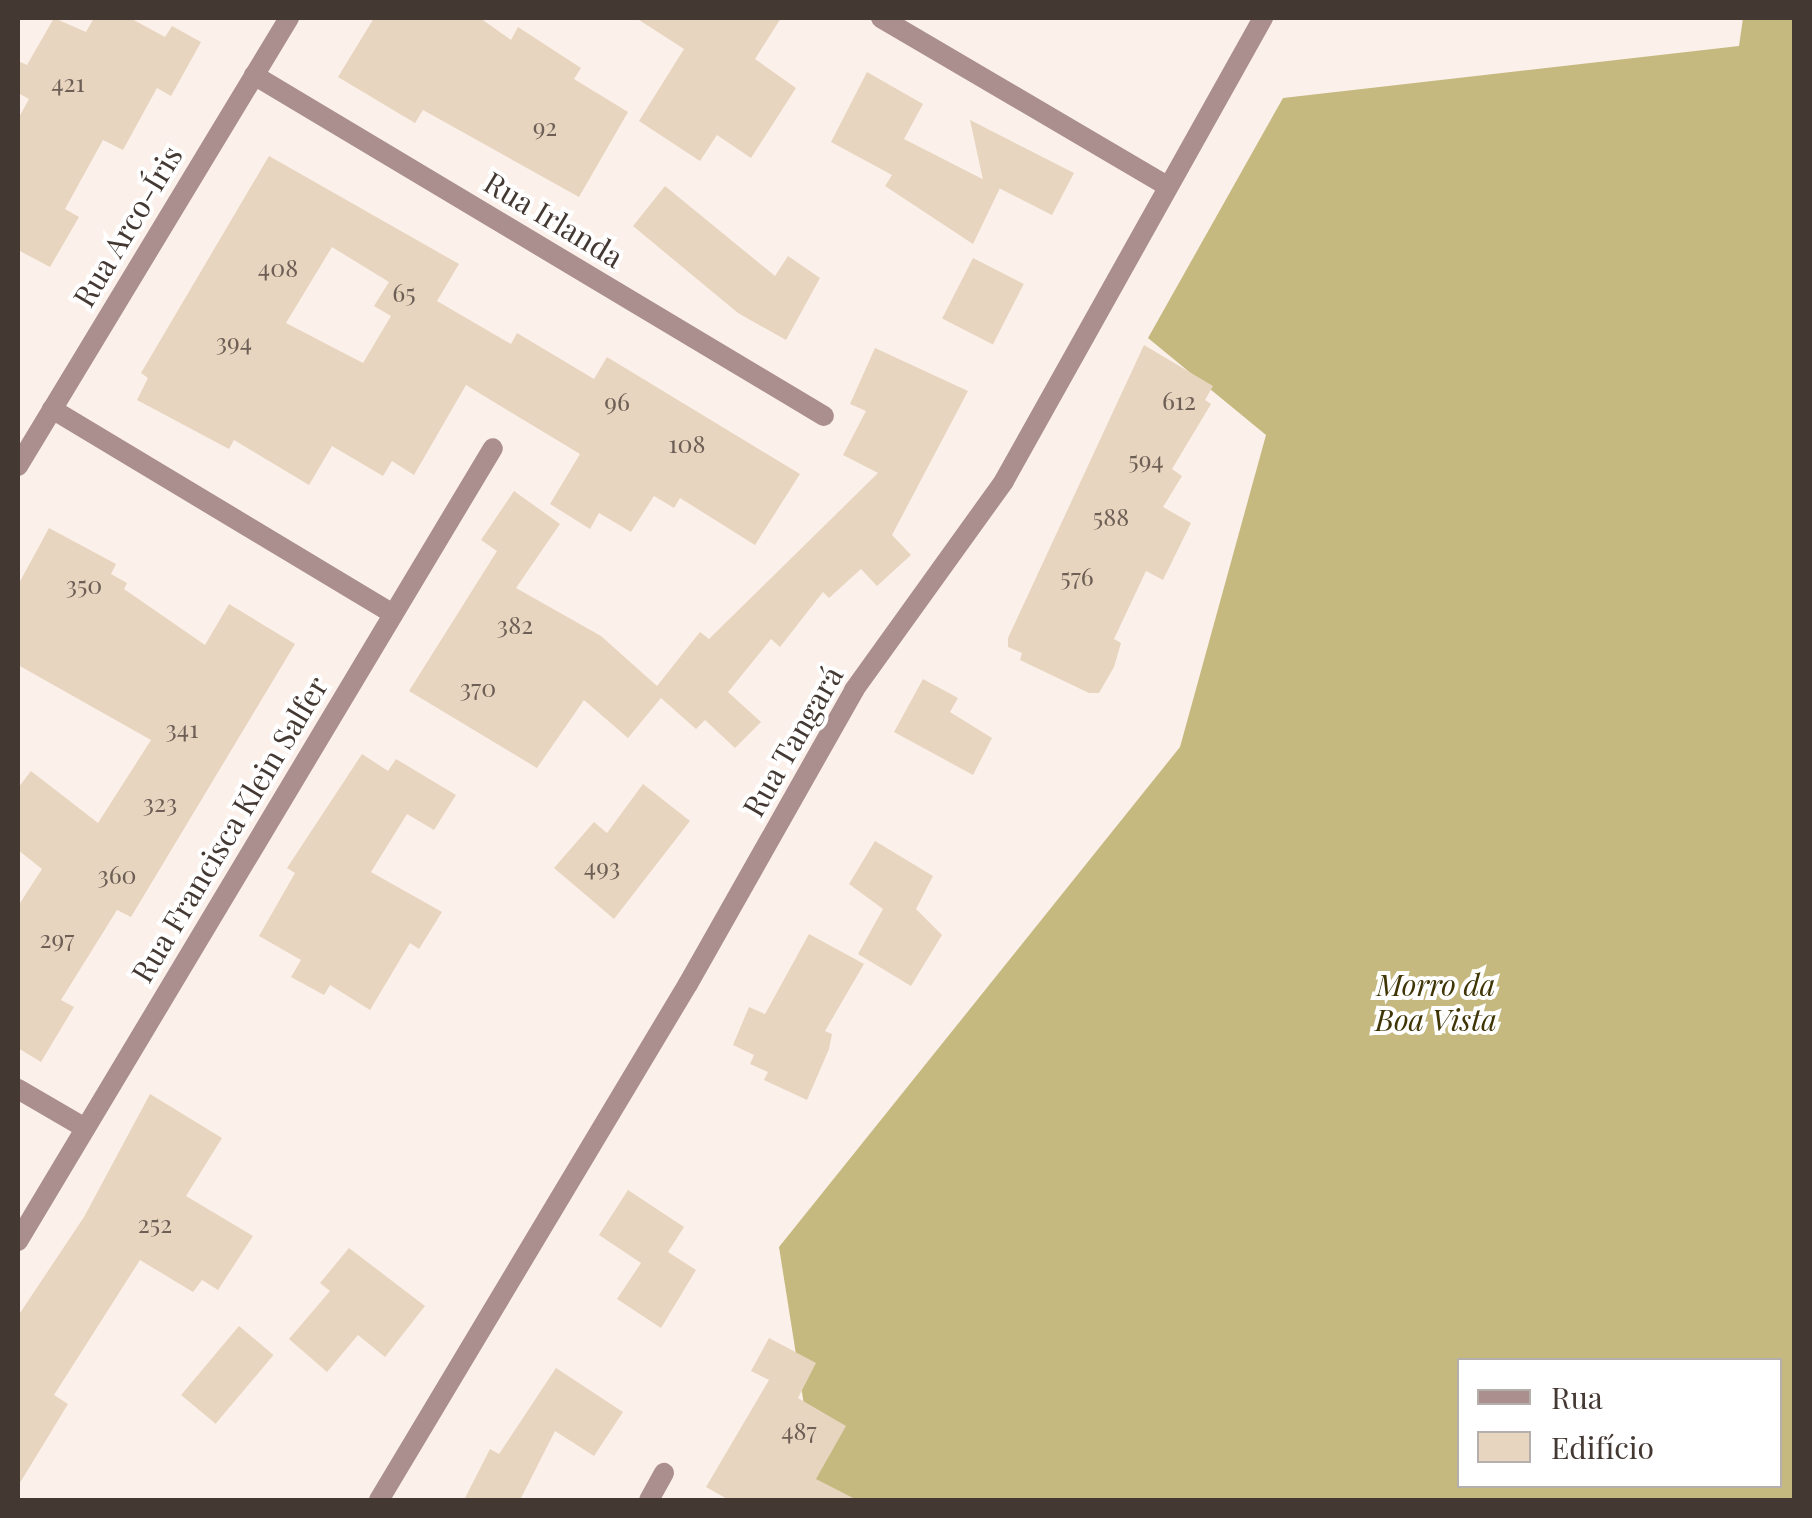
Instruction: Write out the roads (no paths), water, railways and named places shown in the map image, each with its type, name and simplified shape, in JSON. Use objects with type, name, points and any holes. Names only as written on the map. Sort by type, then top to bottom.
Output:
[{"type":"street","name":"Rua Arco-Íris","points":[[18,466],[288,18]]},
{"type":"street","points":[[880,18],[1167,186]]},
{"type":"street","name":"Rua Tangará","points":[[379,1500],[688,984],[854,690],[1004,481],[1264,18]]},
{"type":"street","name":"Rua Irlanda","points":[[254,75],[824,416]]},
{"type":"street","points":[[52,410],[393,614]]},
{"type":"street","name":"Rua Francisca Klein Salfer","points":[[18,1240],[492,448]]},
{"type":"street","points":[[18,1089],[85,1128]]},
{"type":"street","points":[[649,1500],[664,1473]]},
{"type":"park label","name":"Morro da Boa Vista","points":[[1436,1001]]}]
